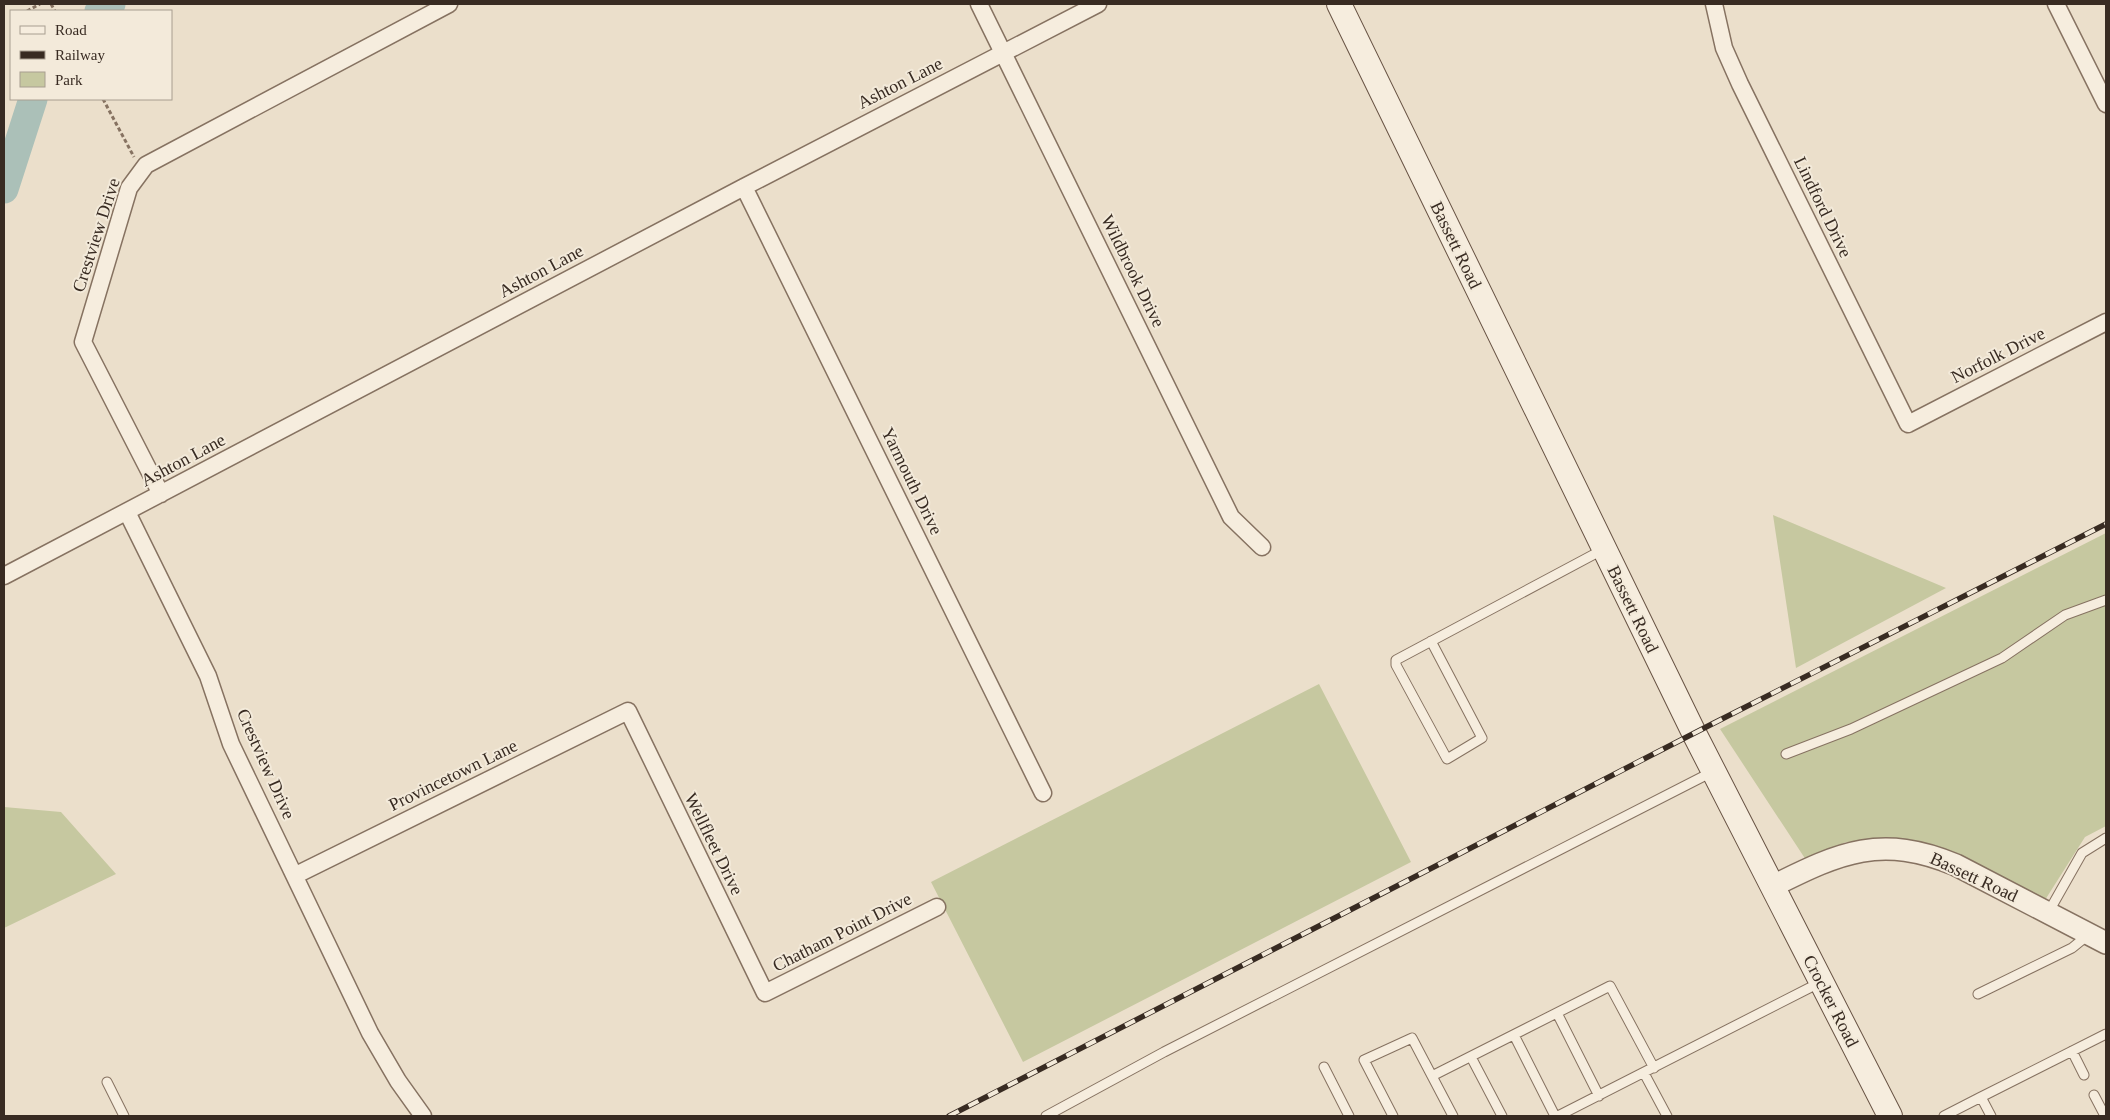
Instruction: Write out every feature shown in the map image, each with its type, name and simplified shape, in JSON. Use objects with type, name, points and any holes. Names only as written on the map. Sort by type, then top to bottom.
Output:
[{"type":"main road","name":"Bassett Road","points":[[1339,4],[1604,549],[1773,886]]},
{"type":"main road","name":"Crocker Road","points":[[1773,886],[1890,1116]]},
{"type":"street","name":"Crestview Drive","points":[[161,494],[83,342],[129,188],[146,165],[449,4]]},
{"type":"street","name":"Wildbrook Drive","points":[[978,4],[1231,517],[1262,547]]},
{"type":"street","name":"Ashton Lane","points":[[4,576],[744,187],[1098,4]]},
{"type":"street","name":"Lindford Drive","points":[[1714,4],[1724,48],[1740,84],[1908,424]]},
{"type":"street","points":[[2056,4],[2104,96]]},
{"type":"street","name":"Yarmouth Drive","points":[[744,187],[1043,793]]},
{"type":"street","name":"Norfolk Drive","points":[[1908,424],[2106,322]]},
{"type":"street","name":"Crestview Drive","points":[[127,512],[208,676],[232,744],[370,1033],[398,1082],[423,1116]]},
{"type":"street","name":"Provincetown Lane","points":[[296,875],[628,711]]},
{"type":"street","name":"Wellfleet Drive","points":[[628,711],[765,993]]},
{"type":"street","name":"Bassett Road","points":[[1773,886],[1814,865],[1842,854],[1868,850],[1898,850],[1935,857],[1956,865],[2098,938]]},
{"type":"street","name":"Chatham Point Drive","points":[[765,993],[936,907]]},
{"type":"lane","points":[[1431,641],[1482,738],[1447,759],[1394,662],[1431,641],[1604,549]]},
{"type":"lane","points":[[1786,754],[1851,729],[2002,658],[2065,615],[2106,600]]},
{"type":"lane","points":[[1046,1116],[1164,1052],[1714,771]]},
{"type":"lane","points":[[2048,913],[2082,853],[2106,838]]},
{"type":"lane","points":[[1978,994],[2072,948],[2098,938]]},
{"type":"lane","points":[[1514,1035],[1556,1116],[1822,982]]},
{"type":"lane","points":[[1432,1076],[1610,986],[1654,1068]]},
{"type":"lane","points":[[1557,1013],[1599,1096]]},
{"type":"lane","points":[[1944,1116],[2106,1034]]},
{"type":"lane","points":[[1393,1116],[1364,1060],[1412,1038],[1453,1116]]},
{"type":"lane","points":[[2072,1051],[2084,1075]]},
{"type":"lane","points":[[1471,1057],[1502,1116]]},
{"type":"lane","points":[[1324,1067],[1350,1116]]},
{"type":"lane","points":[[1644,1073],[1667,1116]]},
{"type":"lane","points":[[107,1082],[124,1116]]},
{"type":"lane","points":[[2094,1095],[2105,1116]]},
{"type":"lane","points":[[1981,1097],[1992,1116]]},
{"type":"path","points":[[29,10],[40,4]]},
{"type":"path","points":[[104,100],[135,157]]},
{"type":"green space","points":[[1773,515],[1946,588],[1796,668]]},
{"type":"green space","points":[[2106,533],[2106,826],[2085,837],[2045,900],[1951,851],[1903,841],[1846,842],[1806,860],[1720,729]]},
{"type":"green space","points":[[1319,684],[1411,862],[1023,1062],[931,882]]},
{"type":"green space","points":[[4,807],[61,812],[116,874],[4,928]]},
{"type":"waterway","points":[[101,10],[111,4]]},
{"type":"waterway","points":[[4,189],[33,100]]},
{"type":"railway","points":[[949,1116],[2106,524]]}]
